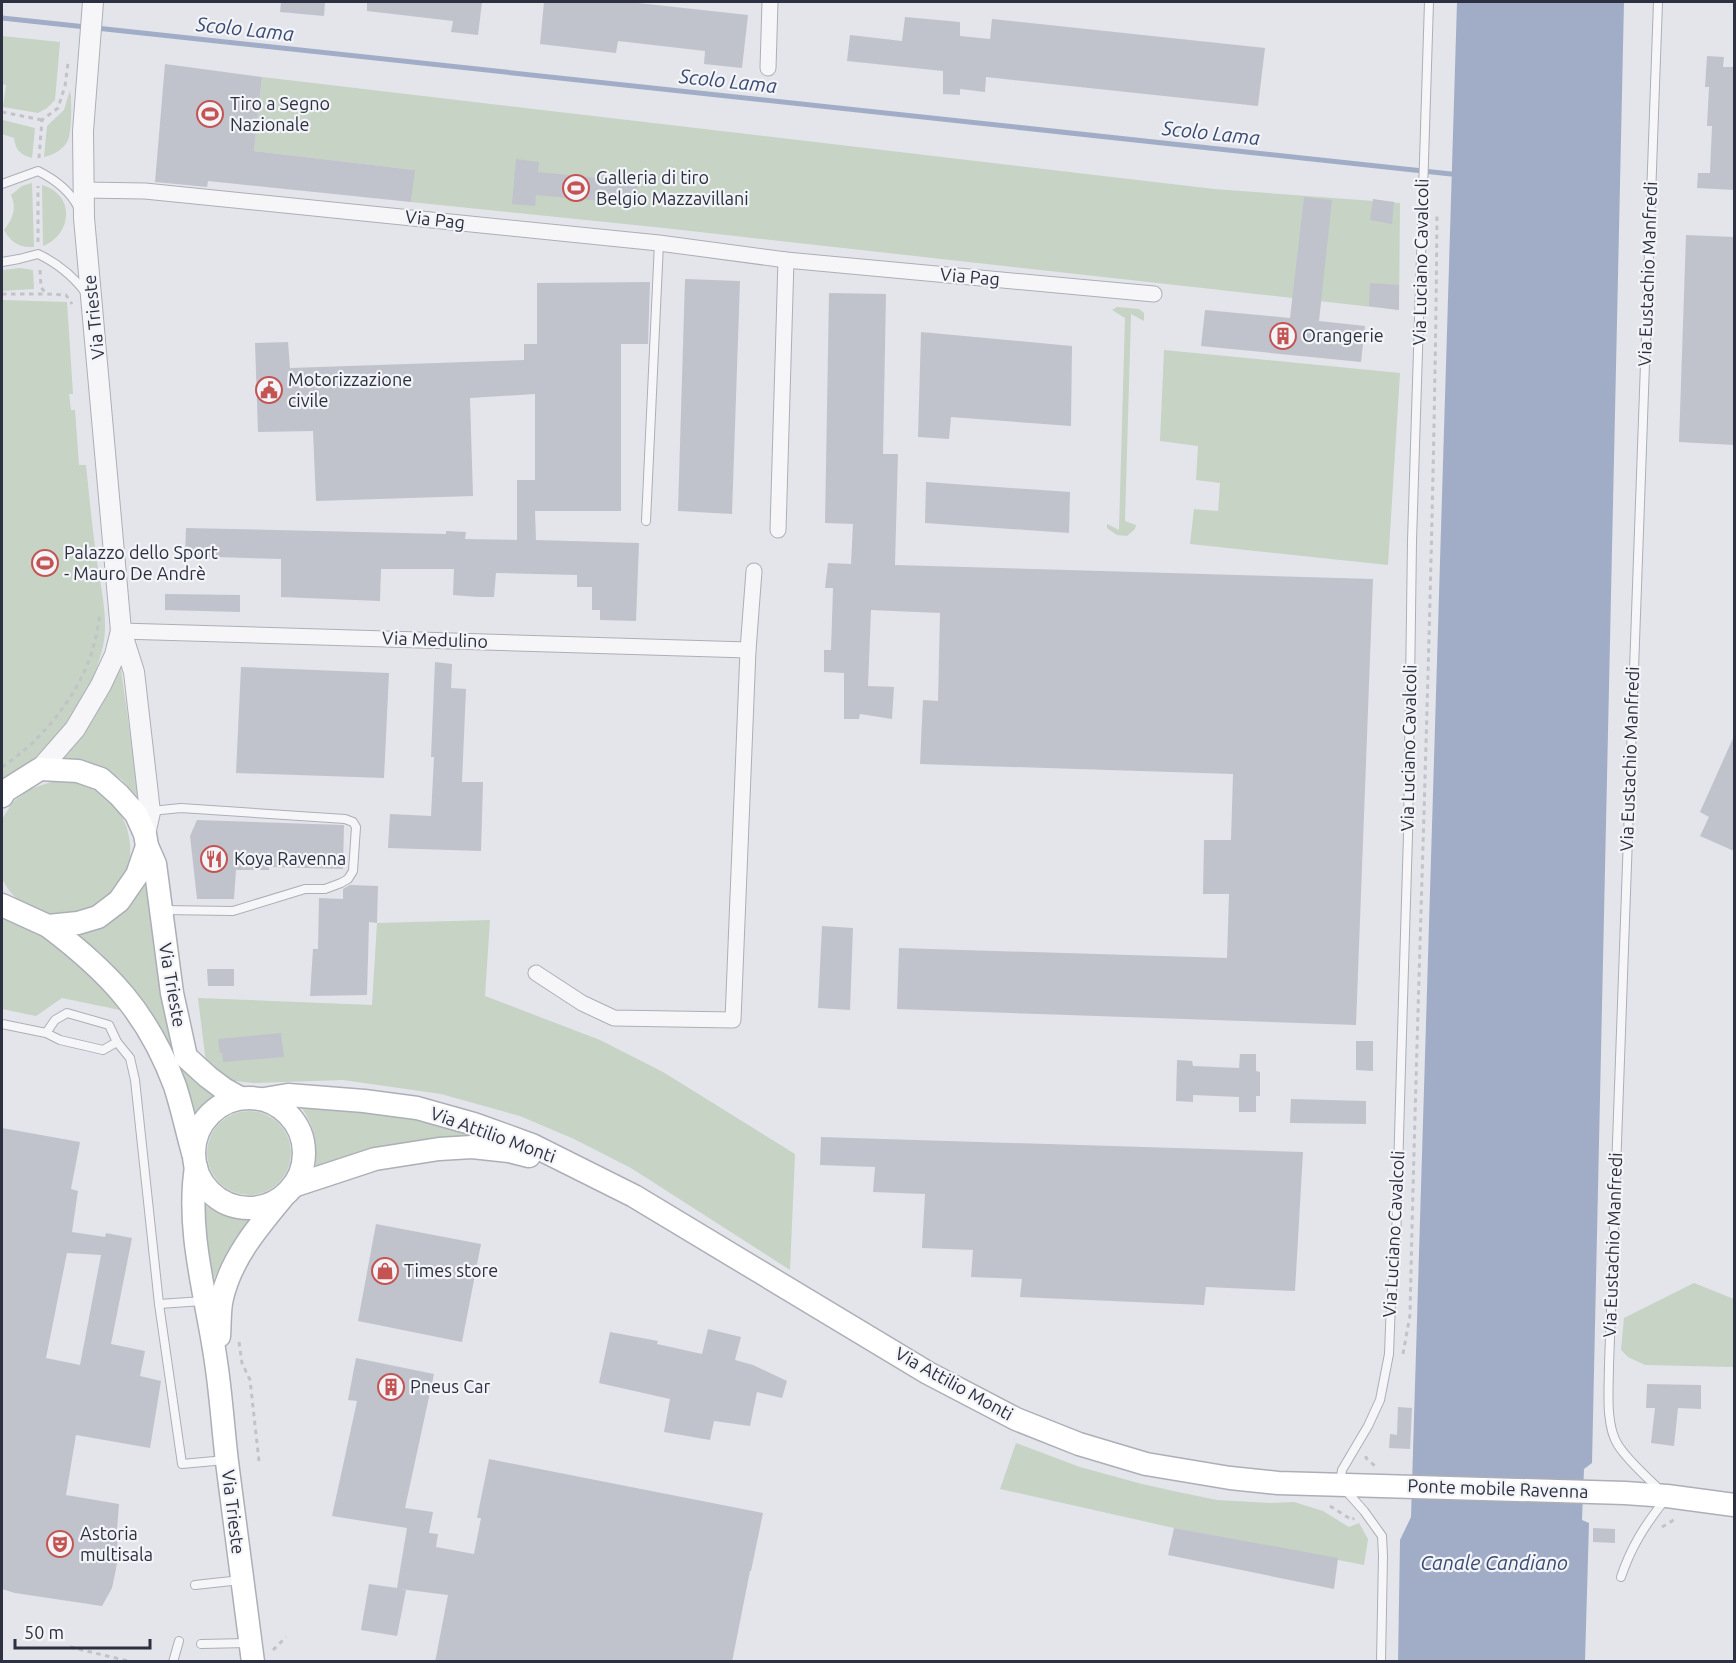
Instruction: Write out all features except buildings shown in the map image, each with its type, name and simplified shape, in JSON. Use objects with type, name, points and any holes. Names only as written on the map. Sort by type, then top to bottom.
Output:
[{"type":"main road","points":[[2,793],[40,769],[78,771],[101,779],[119,795],[136,814],[146,840],[136,874],[119,901],[98,916],[78,923],[48,926]]},
{"type":"main road","name":"Via Trieste","points":[[146,840],[155,864],[172,993],[186,1057],[207,1077],[240,1098]]},
{"type":"main road","name":"Via Trieste","points":[[5,903],[48,926],[81,951],[113,981],[139,1013],[156,1043],[175,1086],[195,1161],[193,1204],[204,1301],[216,1361],[242,1580],[257,1653]]},
{"type":"main road","name":"Via Attilio Monti","points":[[264,1099],[293,1096],[364,1101],[417,1108],[474,1124],[532,1145],[634,1196],[928,1373],[1016,1419],[1079,1444],[1146,1464],[1230,1478],[1269,1482],[1340,1484],[1375,1477]]},
{"type":"main road","points":[[240,1098],[264,1099],[282,1109],[295,1121],[302,1137],[304,1154],[301,1171],[288,1191],[268,1205],[250,1208],[232,1205],[216,1197],[203,1184],[195,1161],[196,1140],[207,1118],[225,1103],[240,1098]]},
{"type":"main road","name":"Via Attilio Monti","points":[[288,1191],[375,1159],[439,1149],[472,1147],[509,1152],[577,1167]]},
{"type":"main road","name":"Via Trieste","points":[[216,1361],[222,1299],[231,1270],[253,1232],[288,1191]]},
{"type":"main road","name":"Ponte mobile Ravenna","points":[[1375,1477],[1667,1496]]},
{"type":"main road","points":[[1667,1496],[1734,1505]]},
{"type":"street","name":"Via Trieste","points":[[93,2],[78,54],[83,131],[83,304],[122,631],[134,672],[150,812],[146,840]]},
{"type":"street","points":[[768,68],[770,2]]},
{"type":"street","name":"Via Pag","points":[[84,190],[145,191],[659,243],[786,260],[1154,294]]},
{"type":"street","points":[[778,530],[786,260]]},
{"type":"street","points":[[536,973],[582,1003],[614,1018],[733,1020],[748,650],[754,571]]},
{"type":"street","name":"Via Trieste","points":[[40,769],[75,729],[101,686],[115,655],[122,631]]},
{"type":"street","name":"Via Medulino","points":[[122,631],[748,650]]},
{"type":"lane","name":"Via Luciano Cavalcoli","points":[[1340,1484],[1342,1470],[1368,1426],[1380,1400],[1389,1354],[1396,1244],[1408,835],[1412,541],[1429,2]]},
{"type":"lane","name":"Via Eustachio Manfredi","points":[[1658,2],[1609,1414],[1617,1443],[1638,1468],[1667,1496]]},
{"type":"lane","points":[[2,184],[38,171],[52,178],[67,192],[76,202],[84,218]]},
{"type":"lane","points":[[646,521],[659,243]]},
{"type":"lane","points":[[2,262],[38,254],[52,260],[77,282],[83,304]]},
{"type":"lane","points":[[150,812],[181,808],[345,819],[356,827],[353,871],[348,879],[341,883],[325,889],[305,889],[233,911],[160,909]]},
{"type":"lane","points":[[46,1033],[55,1020],[67,1013],[110,1024],[117,1042],[130,1058],[135,1080],[159,1304],[182,1464],[227,1460]]},
{"type":"lane","points":[[2,1024],[46,1033],[60,1040],[103,1050],[117,1042]]},
{"type":"lane","points":[[159,1304],[204,1301]]},
{"type":"lane","points":[[1340,1484],[1382,1536],[1381,1662]]},
{"type":"lane","points":[[1621,1577],[1630,1551],[1667,1496]]},
{"type":"lane","points":[[195,1585],[242,1580]]},
{"type":"lane","points":[[173,1662],[179,1641]]},
{"type":"lane","points":[[201,1644],[257,1653]]},
{"type":"path","points":[[2,112],[42,120],[58,108],[78,54]]},
{"type":"path","points":[[42,120],[38,171],[38,254],[41,287],[46,294]]},
{"type":"path","points":[[1411,1271],[1436,369],[1437,213]]},
{"type":"path","points":[[2,294],[66,296],[83,304]]},
{"type":"path","points":[[2,766],[17,757],[52,723],[75,688],[90,656],[101,605]]},
{"type":"path","points":[[239,1342],[242,1364],[250,1380],[259,1461]]},
{"type":"path","points":[[1366,1458],[1375,1477]]},
{"type":"path","points":[[257,1653],[286,1637]]},
{"type":"path","points":[[70,1647],[132,1662]]},
{"type":"green space","points":[[2,36],[60,42],[55,100],[38,113],[3,107],[6,85],[2,84]]},
{"type":"green space","points":[[262,77],[1214,189],[1400,203],[1399,310],[411,202],[414,170],[254,151]]},
{"type":"green space","points":[[70,90],[71,115],[68,140],[58,151],[44,157],[47,126],[64,110]]},
{"type":"green space","points":[[3,120],[35,128],[32,158],[19,151],[14,138],[2,134]]},
{"type":"green space","points":[[32,183],[34,247],[24,247],[16,244],[4,230],[13,213],[14,204],[11,195],[22,186]]},
{"type":"green space","points":[[42,185],[53,190],[60,197],[65,205],[66,214],[65,224],[60,233],[43,246]]},
{"type":"green space","points":[[20,268],[33,270],[34,289],[2,291],[2,270]]},
{"type":"green space","name":"Palazzo dello Sport - Mauro De Andrè","points":[[2,300],[67,302],[73,394],[69,394],[71,410],[75,410],[79,465],[86,465],[105,635],[96,670],[72,715],[45,748],[18,772],[2,781]]},
{"type":"green space","points":[[1117,307],[1139,309],[1144,313],[1144,321],[1131,314],[1125,521],[1136,525],[1127,536],[1117,535],[1107,528],[1107,524],[1119,530],[1125,318],[1112,310]]},
{"type":"green space","points":[[1164,350],[1400,373],[1388,565],[1190,544],[1194,509],[1218,511],[1220,483],[1196,480],[1198,446],[1160,441]]},
{"type":"green space","points":[[120,662],[139,798],[121,779],[98,765],[63,758],[85,732]]},
{"type":"green space","points":[[73,781],[100,792],[113,803],[121,814],[130,840],[128,867],[117,891],[107,901],[69,916],[45,916],[19,901],[2,878],[2,819],[13,802],[30,789],[51,782]]},
{"type":"green space","points":[[146,872],[165,1008],[219,1093],[207,1104],[195,1124],[146,1007],[126,979],[100,952],[72,935],[94,930],[110,922]]},
{"type":"green space","points":[[2,914],[55,944],[79,962],[102,983],[120,1010],[62,998],[36,1016],[2,1009]]},
{"type":"green space","points":[[490,920],[485,996],[600,1040],[663,1072],[795,1154],[790,1270],[631,1168],[574,1139],[520,1116],[441,1094],[343,1080],[254,1083],[235,1081],[214,1073],[206,1063],[198,998],[372,1005],[377,923]]},
{"type":"green space","points":[[297,1102],[424,1119],[474,1134],[473,1141],[378,1148],[316,1168],[314,1133],[308,1118]]},
{"type":"green space","points":[[249,1111],[265,1114],[279,1123],[288,1137],[291,1153],[288,1169],[279,1183],[265,1192],[249,1195],[233,1192],[219,1183],[210,1169],[207,1153],[210,1137],[219,1123],[233,1114]]},
{"type":"green space","points":[[205,1205],[226,1215],[249,1220],[229,1249],[211,1284],[200,1207]]},
{"type":"green space","points":[[1694,1283],[1734,1299],[1734,1367],[1645,1365],[1628,1357],[1621,1350],[1624,1318]]},
{"type":"green space","points":[[1016,1443],[1080,1467],[1142,1484],[1217,1500],[1294,1502],[1323,1511],[1349,1527],[1359,1523],[1368,1539],[1364,1565],[1174,1528],[1000,1489]]},
{"type":"water","name":"Canale Candiano","points":[[1457,2],[1624,2],[1592,1463],[1584,1469],[1582,1520],[1589,1523],[1585,1661],[1398,1662],[1400,1540],[1411,1517]]},
{"type":"waterway","name":"Scolo Lama","points":[[2,18],[86,27]]},
{"type":"waterway","name":"Scolo Lama","points":[[96,28],[1451,174]]},
{"type":"place","name":"Tiro a Segno Nazionale","points":[[210,114]]},
{"type":"place","name":"Galleria di tiro Belgio Mazzavillani","points":[[576,188]]},
{"type":"place","name":"Orangerie","points":[[1283,336]]},
{"type":"place","name":"Motorizzazione civile","points":[[269,390]]},
{"type":"place","name":"Palazzo dello Sport - Mauro De Andrè","points":[[45,563]]},
{"type":"place","name":"Koya Ravenna","points":[[214,859]]},
{"type":"place","name":"Times store","points":[[385,1271]]},
{"type":"place","name":"Pneus Car","points":[[391,1387]]},
{"type":"place","name":"Astoria multisala","points":[[60,1544]]}]
